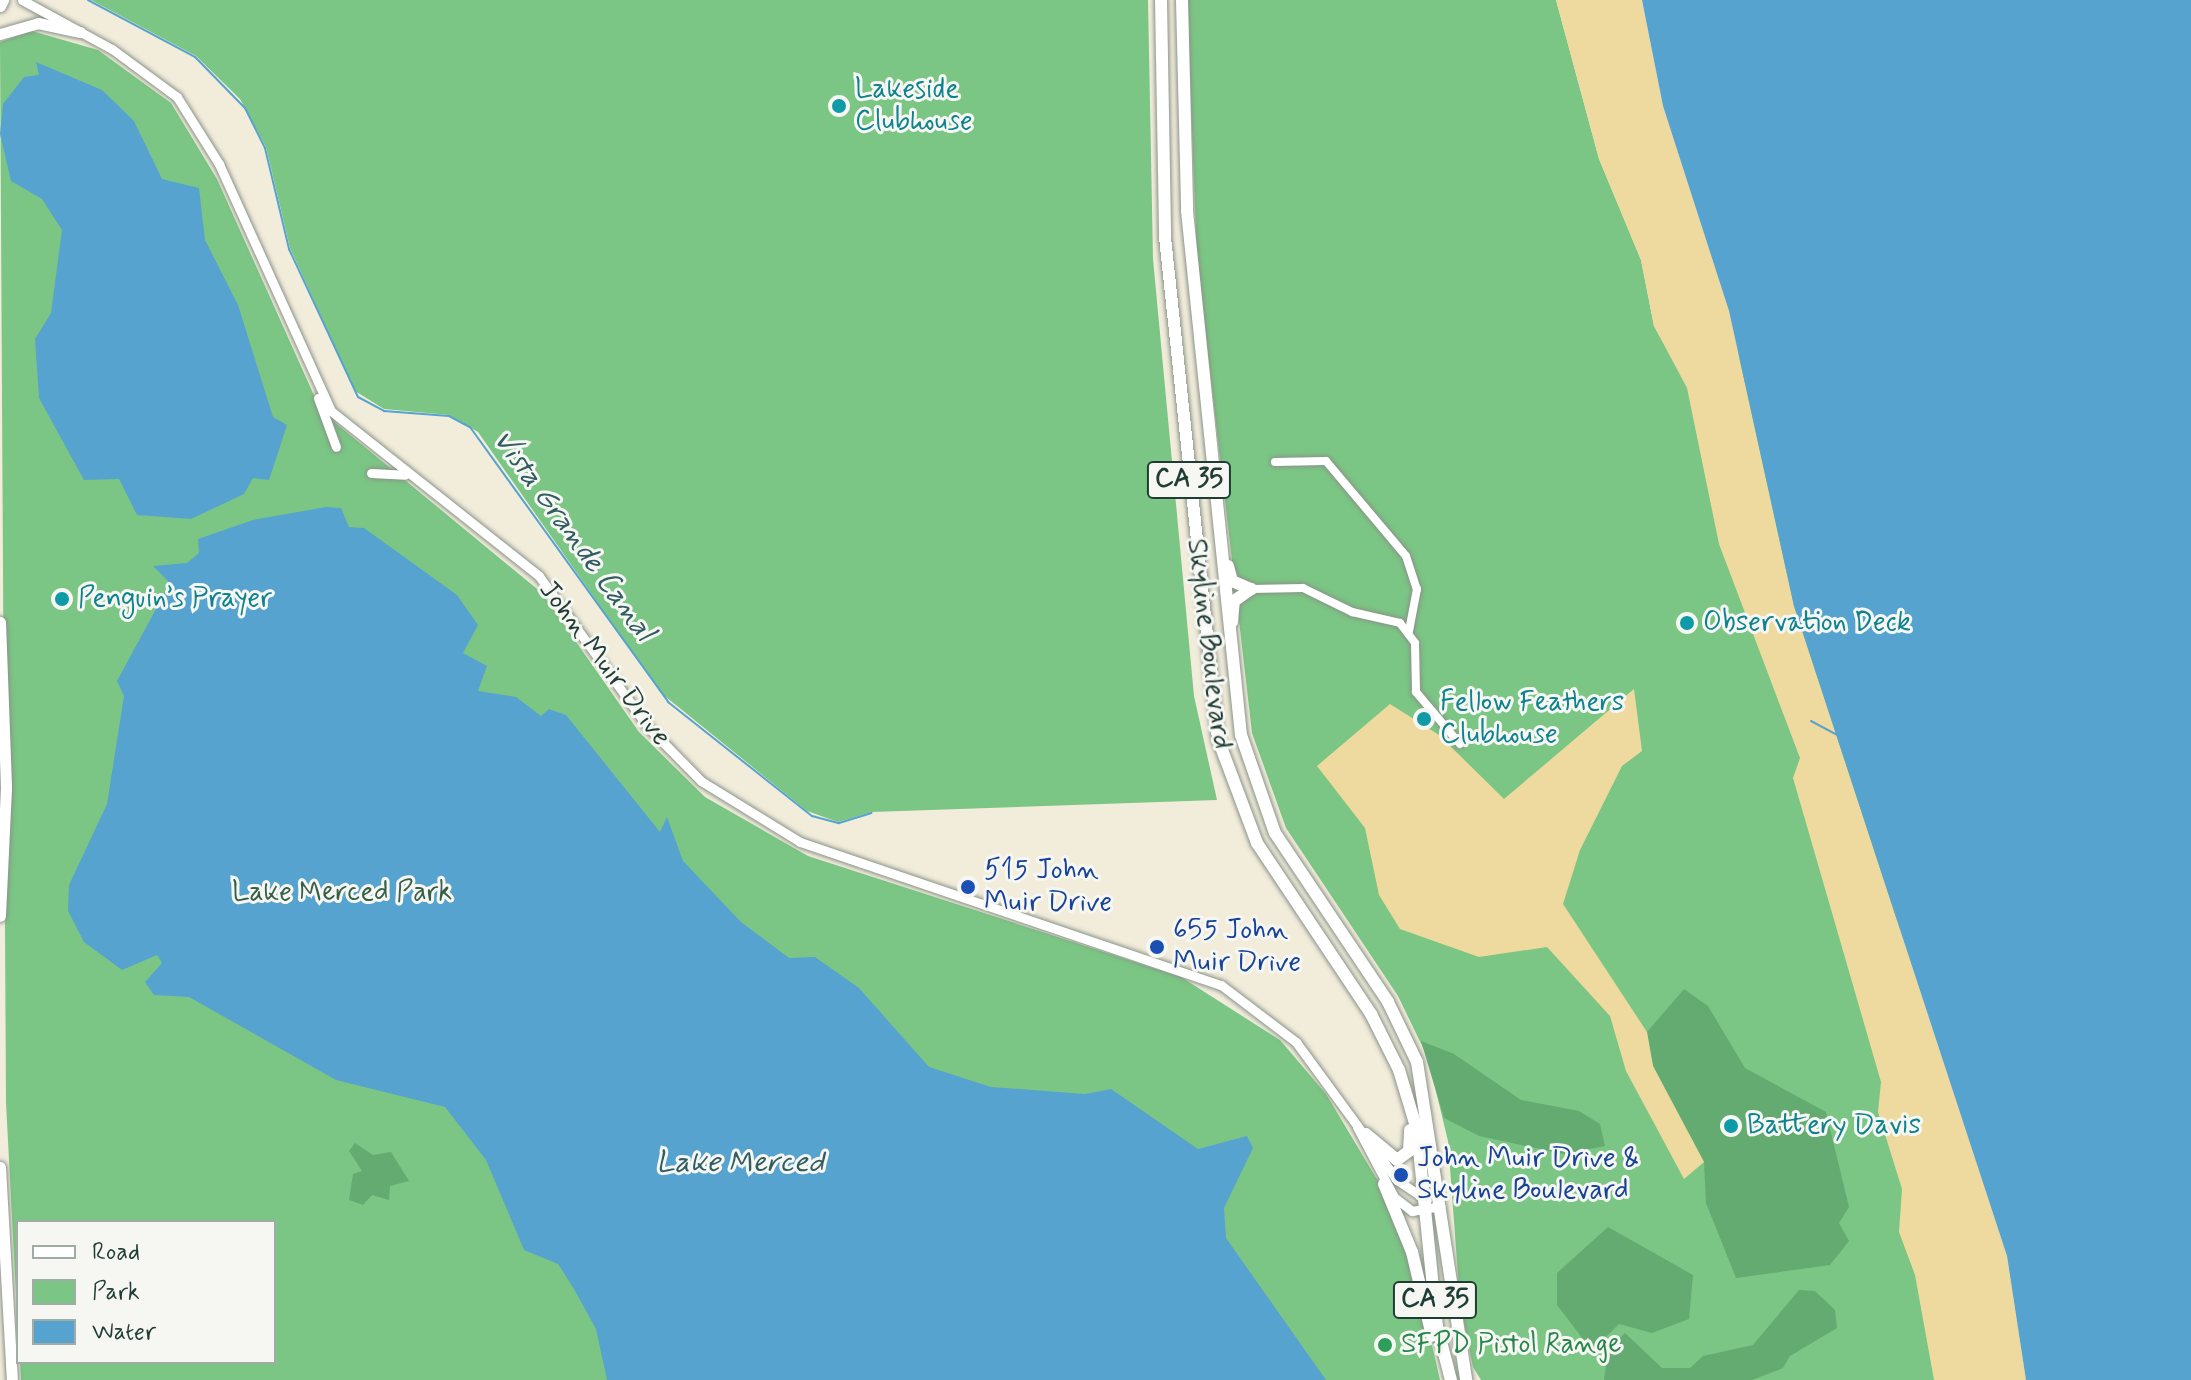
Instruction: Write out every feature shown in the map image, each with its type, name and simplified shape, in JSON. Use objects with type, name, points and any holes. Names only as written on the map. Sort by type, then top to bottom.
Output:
[{"type":"main road","points":[[0,6],[3,0]]},
{"type":"main road","name":"Skyline Boulevard","points":[[1161,0],[1165,237],[1218,739],[1257,843],[1371,1014],[1409,1099],[1450,1380]]},
{"type":"main road","name":"Skyline Boulevard","points":[[1182,0],[1187,211],[1241,735],[1263,805],[1388,1002],[1417,1062],[1466,1380]]},
{"type":"main road","points":[[0,34],[38,23],[80,32]]},
{"type":"main road","points":[[1216,512],[1232,581],[1251,589]]},
{"type":"main road","points":[[1229,641],[1234,601],[1251,589]]},
{"type":"main road","points":[[0,622],[0,916]]},
{"type":"main road","points":[[1366,1134],[1391,1159],[1405,1156],[1409,1099]]},
{"type":"main road","points":[[0,1167],[12,1380]]},
{"type":"main road","points":[[1384,1184],[1450,1380]]},
{"type":"street","name":"John Muir Drive","points":[[22,0],[150,73],[193,118],[315,387],[345,427],[539,576],[655,736],[732,805],[823,851],[1209,979],[1296,1042],[1397,1180],[1426,1206]]},
{"type":"street","points":[[315,387],[336,447]]},
{"type":"street","points":[[1275,462],[1326,461],[1406,556],[1417,589],[1409,631],[1416,692],[1460,744]]},
{"type":"street","points":[[371,473],[405,475]]},
{"type":"street","points":[[1251,589],[1303,588],[1409,631]]},
{"type":"street","name":"John Muir Drive","points":[[1356,1124],[1384,1184],[1402,1205],[1441,1206]]},
{"type":"green space","points":[[91,0],[1148,0],[1153,259],[1194,696],[1217,800],[872,812],[838,822],[807,811],[661,693],[478,432],[449,415],[384,409],[355,391],[290,248],[266,147],[240,99],[196,56]]},
{"type":"green space","points":[[1187,0],[1556,0],[1599,159],[1641,260],[1654,326],[1660,337],[1733,334],[2026,1380],[1481,1380],[1473,1367],[1460,1302],[1448,1141],[1428,1058],[1398,996],[1286,828],[1252,733],[1197,259]]},
{"type":"green space","name":"Lake Merced Park","points":[[32,31],[98,50],[171,103],[217,179],[321,411],[542,593],[639,732],[705,797],[808,856],[1181,977],[1280,1040],[1326,1094],[1381,1186],[1413,1262],[1440,1380],[21,1380],[20,1364],[276,1364],[276,1220],[16,1220],[16,1294],[6,1103],[0,42]]},
{"type":"green space","points":[[1684,989],[1708,1006],[1745,1068],[1826,1112],[1849,1207],[1839,1223],[1849,1241],[1830,1265],[1736,1278],[1706,1203],[1704,1162],[1653,1066],[1647,1032]]},
{"type":"green space","points":[[1421,1041],[1454,1054],[1521,1100],[1579,1111],[1600,1124],[1605,1146],[1564,1154],[1479,1136],[1444,1118]]},
{"type":"green space","points":[[355,1143],[373,1155],[391,1152],[409,1181],[390,1186],[389,1200],[372,1195],[363,1205],[349,1200],[353,1174],[362,1171],[349,1151]]},
{"type":"green space","points":[[1608,1227],[1693,1275],[1689,1319],[1652,1333],[1619,1324],[1592,1351],[1557,1305],[1557,1273]]},
{"type":"green space","points":[[1799,1290],[1815,1291],[1835,1310],[1837,1328],[1790,1356],[1783,1368],[1752,1380],[1604,1380],[1608,1349],[1625,1333],[1662,1368],[1690,1368],[1703,1356],[1753,1345]]},
{"type":"sand","points":[[1556,0],[1642,0],[1663,106],[1729,311],[1794,606],[2007,1256],[2026,1380],[1934,1380],[1915,1275],[1899,1232],[1902,1189],[1878,1112],[1881,1082],[1793,778],[1800,758],[1719,544],[1687,388],[1654,326],[1641,260],[1599,159]]},
{"type":"sand","points":[[1634,689],[1642,751],[1622,766],[1580,850],[1563,904],[1647,1032],[1653,1066],[1704,1162],[1684,1179],[1626,1071],[1610,1016],[1547,947],[1479,957],[1400,929],[1379,895],[1365,828],[1317,766],[1390,704],[1439,735],[1504,799]]},
{"type":"water","points":[[1642,0],[2191,0],[2191,1380],[2026,1380],[2007,1256],[1794,606],[1729,311],[1663,106]]},
{"type":"water","points":[[36,62],[102,90],[134,121],[162,179],[199,188],[205,240],[238,305],[273,417],[287,425],[269,480],[253,478],[244,494],[191,519],[137,515],[119,479],[84,480],[39,398],[35,339],[51,313],[62,230],[42,199],[11,181],[0,134],[3,104],[24,77],[39,75]]},
{"type":"water","name":"Lake Merced","points":[[326,507],[341,508],[349,527],[364,528],[457,595],[478,625],[463,653],[487,666],[478,691],[516,697],[541,716],[549,709],[566,715],[660,832],[667,817],[683,861],[741,922],[789,958],[815,957],[859,988],[929,1067],[991,1087],[1085,1094],[1111,1089],[1198,1149],[1247,1136],[1253,1148],[1224,1208],[1226,1238],[1326,1380],[607,1380],[596,1329],[574,1289],[558,1264],[524,1250],[486,1160],[445,1107],[336,1080],[189,997],[154,995],[145,982],[162,963],[157,955],[122,970],[84,942],[68,911],[69,885],[107,804],[124,696],[117,681],[170,583],[153,566],[187,563],[199,553],[198,539],[253,520]]},
{"type":"waterway","name":"Vista Grande Canal","points":[[88,0],[195,57],[245,108],[265,148],[289,249],[358,397],[384,411],[449,416],[470,427],[668,702],[812,816],[839,823],[872,813]]},
{"type":"waterway","name":"Vista Grande Canal","points":[[1811,721],[1837,735]]},
{"type":"place","name":"Lakeside Clubhouse","points":[[839,106]]},
{"type":"place","name":"Penguin’s Prayer","points":[[62,599]]},
{"type":"place","name":"Observation Deck","points":[[1687,623]]},
{"type":"place","name":"Fellow Feathers Clubhouse","points":[[1424,719]]},
{"type":"place","name":"515 John Muir Drive","points":[[968,887]]},
{"type":"place","name":"655 John Muir Drive","points":[[1157,947]]},
{"type":"place","name":"Battery Davis","points":[[1731,1126]]},
{"type":"place","name":"John Muir Drive & Skyline Boulevard","points":[[1401,1175]]},
{"type":"place","name":"SFPD Pistol Range","points":[[1385,1345]]}]
